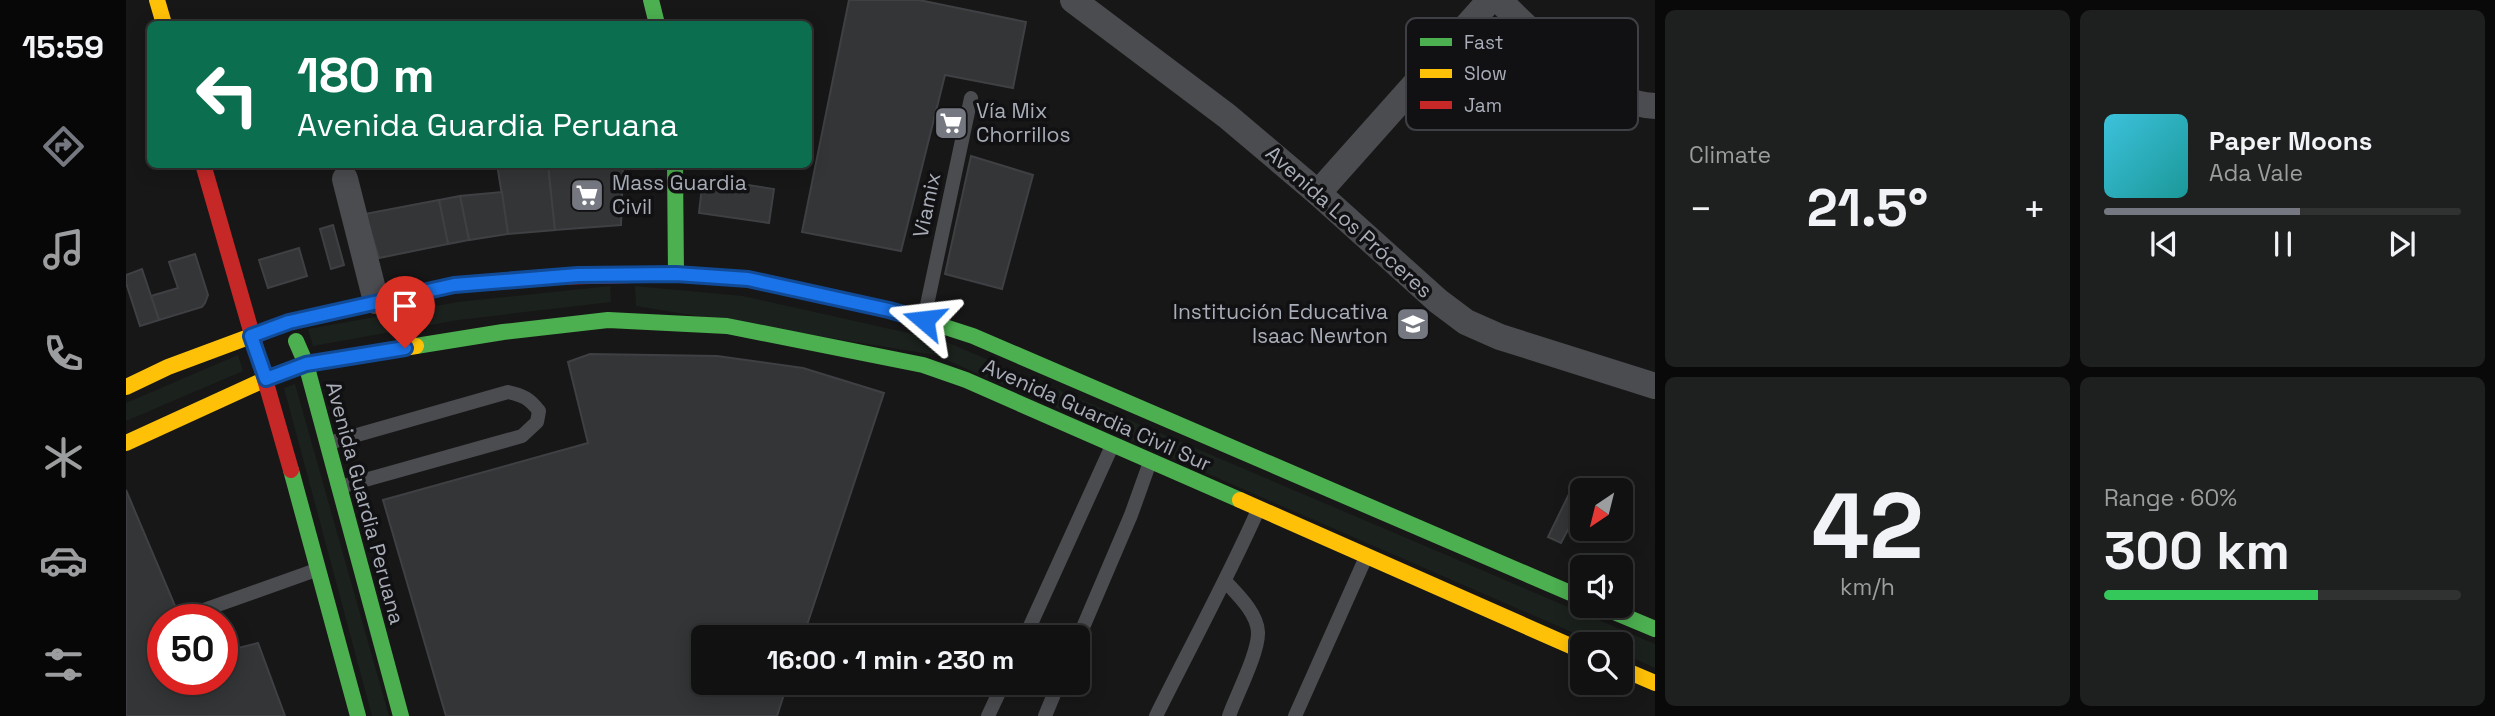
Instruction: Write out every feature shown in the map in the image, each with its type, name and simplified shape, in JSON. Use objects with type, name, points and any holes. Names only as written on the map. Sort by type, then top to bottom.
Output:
[{"type":"main road","points":[[157,0],[163,21]]},
{"type":"main road","points":[[651,0],[656,21]]},
{"type":"main road","points":[[204,168],[251,336],[266,379],[358,716]]},
{"type":"main road","points":[[675,168],[676,274]]},
{"type":"main road","name":"Avenida Guardia Civil Sur","points":[[126,387],[169,367],[289,322],[454,285],[554,276],[676,274],[748,279],[889,310],[973,336],[1570,593]]},
{"type":"main road","points":[[237,288],[289,322]]},
{"type":"main road","name":"Avenida Guardia Civil Sur","points":[[126,443],[266,379],[306,364],[503,332],[608,320],[727,326],[923,365],[966,380],[1570,646]]},
{"type":"main road","name":"Avenida Guardia Peruana","points":[[289,322],[306,364],[401,716]]},
{"type":"main road","points":[[1629,618],[1655,629]]},
{"type":"main road","points":[[1633,674],[1655,683]]},
{"type":"street","name":"Avenida Los Próceres","points":[[1073,0],[1227,116],[1438,301],[1466,322],[1500,337],[1655,386]]},
{"type":"street","points":[[1474,18],[1490,0]]},
{"type":"street","points":[[1499,0],[1517,18]]},
{"type":"street","points":[[1318,193],[1406,94]]},
{"type":"street","points":[[1638,103],[1655,106]]},
{"type":"street","points":[[345,179],[376,301]]},
{"type":"lane","name":"Viamix","points":[[924,320],[971,98]]},
{"type":"lane","points":[[327,443],[508,392],[522,395],[532,401],[539,411],[537,422],[522,436],[339,487]]},
{"type":"lane","points":[[1030,625],[1113,445]]},
{"type":"lane","points":[[1084,625],[1151,461]]},
{"type":"lane","points":[[1156,716],[1226,582],[1259,509]]},
{"type":"lane","points":[[1295,716],[1366,556]]},
{"type":"lane","points":[[220,604],[318,569]]},
{"type":"lane","points":[[1226,582],[1252,614],[1258,632],[1254,651],[1229,716]]},
{"type":"lane","points":[[988,716],[998,695]]},
{"type":"lane","points":[[1045,716],[1054,695]]},
{"type":"shaded area","points":[[610,286],[611,302],[458,320],[313,346],[308,329],[458,302]]},
{"type":"shaded area","points":[[635,286],[743,296],[944,341],[1570,608],[1570,618],[1594,618],[1627,632],[1571,632],[935,355],[636,306]]},
{"type":"shaded area","points":[[238,355],[243,371],[126,421],[126,403]]},
{"type":"shaded area","points":[[295,384],[389,716],[372,716],[284,388]]},
{"type":"shaded area","points":[[1633,635],[1655,644],[1655,668],[1633,658]]},
{"type":"building","points":[[849,0],[919,0],[1026,22],[1013,88],[945,75],[901,251],[802,232]]},
{"type":"building","points":[[971,156],[1033,175],[1002,289],[945,274]]},
{"type":"building","points":[[498,168],[548,168],[555,230],[508,234]]},
{"type":"building","name":"Mass Guardia Civil","points":[[548,168],[623,168],[621,225],[555,230]]},
{"type":"building","points":[[703,178],[774,189],[769,223],[699,213]]},
{"type":"building","points":[[502,192],[508,234],[469,240],[460,196]]},
{"type":"building","points":[[460,196],[469,240],[448,244],[439,200]]},
{"type":"building","points":[[439,200],[448,244],[379,258],[365,214]]},
{"type":"building","points":[[333,225],[344,265],[331,269],[320,229]]},
{"type":"building","points":[[299,248],[307,276],[268,288],[259,260]]},
{"type":"building","points":[[195,254],[208,295],[205,303],[202,307],[159,320],[151,296],[178,288],[169,262]]},
{"type":"building","points":[[142,269],[159,320],[140,326],[126,283],[126,275]]},
{"type":"building","points":[[590,354],[717,356],[803,368],[884,393],[807,625],[691,625],[691,695],[784,695],[777,716],[446,716],[383,500],[588,443],[568,362]]},
{"type":"building","points":[[126,490],[174,604],[147,604],[147,695],[238,695],[238,648],[258,643],[285,716],[126,716]]},
{"type":"building","points":[[1570,492],[1570,526],[1561,543],[1548,537]]},
{"type":"traffic: fast","points":[[651,0],[656,21]]},
{"type":"traffic: fast","points":[[675,168],[676,274]]},
{"type":"traffic: fast","points":[[905,314],[973,336],[1570,593]]},
{"type":"traffic: fast","points":[[416,346],[503,332],[608,320],[727,326],[923,365],[966,380],[1240,500]]},
{"type":"traffic: fast","points":[[296,341],[306,364],[401,716]]},
{"type":"traffic: fast","points":[[291,470],[358,716]]},
{"type":"traffic: fast","points":[[1629,618],[1655,629]]},
{"type":"traffic: slow","points":[[157,0],[163,21]]},
{"type":"traffic: slow","points":[[126,387],[168,367],[289,322],[454,285],[548,277]]},
{"type":"traffic: slow","points":[[126,443],[266,379],[306,364],[416,346]]},
{"type":"traffic: slow","points":[[1240,500],[1570,646]]},
{"type":"traffic: slow","points":[[1633,674],[1655,683]]},
{"type":"traffic: jam","points":[[204,168],[291,470]]},
{"type":"traffic: jam","points":[[548,277],[676,274],[748,279],[905,314]]},
{"type":"place","name":"Vía Mix Chorrillos","points":[[951,123]]},
{"type":"place","name":"Mass Guardia Civil","points":[[587,195]]},
{"type":"place","name":"Institución Educativa Isaac Newton","points":[[1413,324]]},
{"type":"route","points":[[405,348],[306,364],[266,379],[251,336],[289,322],[454,285],[566,275],[676,274],[748,279],[924,320]]}]
